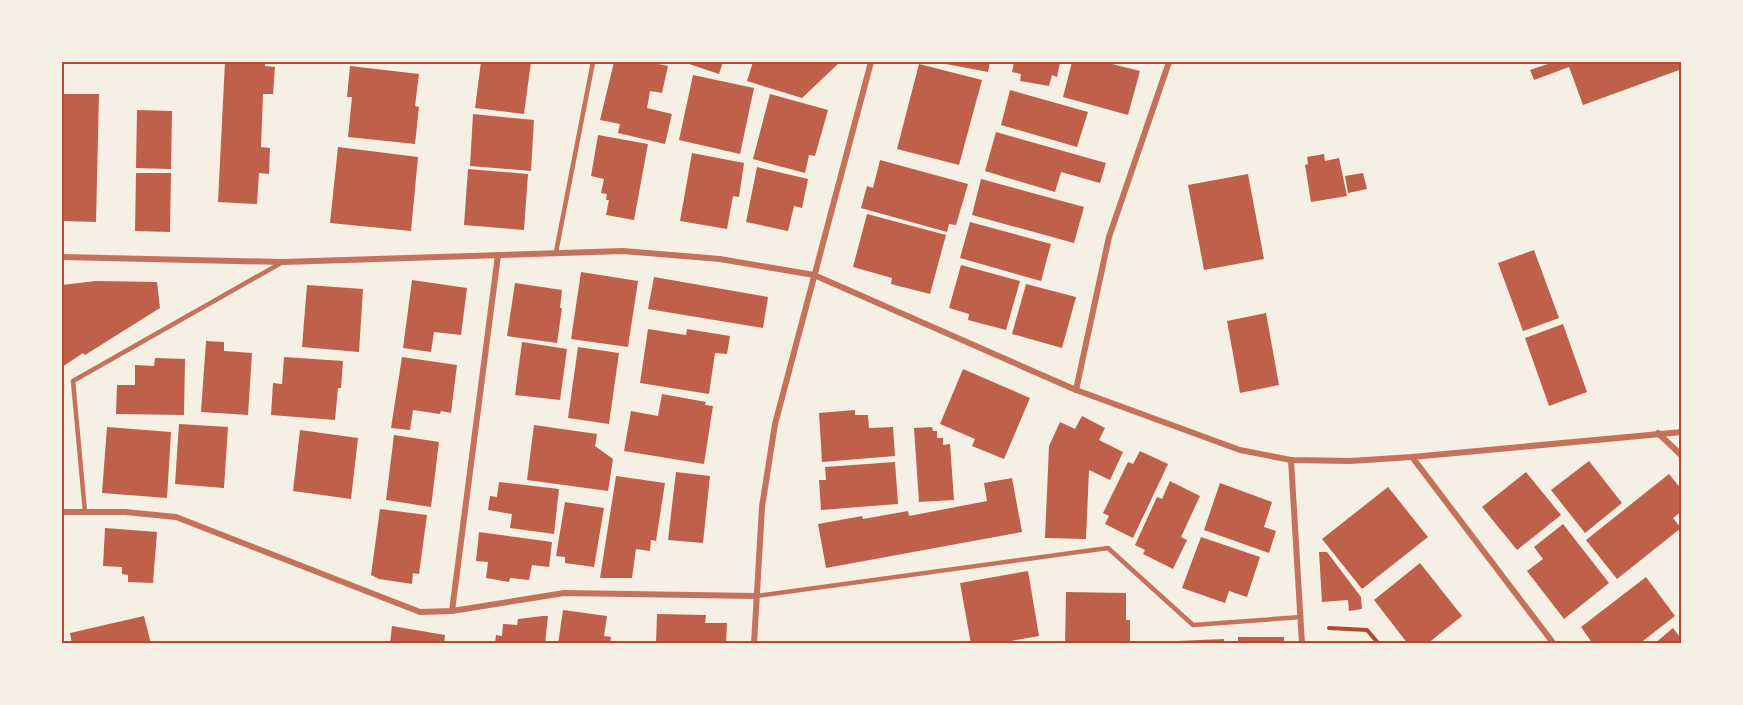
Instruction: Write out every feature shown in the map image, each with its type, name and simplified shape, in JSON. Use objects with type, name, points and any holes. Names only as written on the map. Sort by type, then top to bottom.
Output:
[{"type":"street","points":[[754,644],[762,507],[775,424],[871,62]]},
{"type":"street","points":[[1076,390],[1109,237],[1169,62]]},
{"type":"street","points":[[62,257],[283,262],[623,251],[720,259],[814,275],[1076,390],[1240,450],[1291,460],[1350,461],[1412,457],[1682,432]]},
{"type":"street","points":[[452,610],[498,255]]},
{"type":"street","points":[[1658,433],[1682,456]]},
{"type":"street","points":[[1412,457],[1554,644]]},
{"type":"street","points":[[1291,460],[1302,644]]},
{"type":"street","points":[[62,512],[125,512],[176,517],[420,612],[452,610],[564,593],[756,596]]},
{"type":"lane","points":[[556,252],[593,62]]},
{"type":"lane","points":[[85,512],[73,381],[283,262]]},
{"type":"lane","points":[[756,596],[1108,548],[1192,625],[1301,617]]},
{"type":"path","points":[[1301,626],[1367,630],[1379,644]]},
{"type":"building","points":[[225,62],[265,62],[265,66],[275,67],[273,94],[263,94],[261,147],[270,148],[269,174],[259,173],[257,204],[218,202]]},
{"type":"building","points":[[481,62],[531,62],[524,114],[475,108]]},
{"type":"building","points":[[614,62],[648,62],[668,66],[662,93],[650,91],[647,108],[672,114],[665,144],[618,133],[620,124],[600,120]]},
{"type":"building","points":[[683,62],[723,62],[719,74]]},
{"type":"building","points":[[753,62],[840,62],[802,98],[747,81]]},
{"type":"building","points":[[941,62],[990,62],[988,72]]},
{"type":"building","points":[[1014,62],[1060,62],[1057,77],[1052,75],[1049,86],[1020,81],[1021,74],[1012,72]]},
{"type":"building","points":[[1072,62],[1104,62],[1140,71],[1128,115],[1063,97]]},
{"type":"building","points":[[1554,62],[1682,62],[1682,69],[1583,105],[1569,67],[1534,80],[1530,70]]},
{"type":"building","points":[[919,64],[982,80],[959,165],[897,149]]},
{"type":"building","points":[[350,66],[419,74],[415,106],[419,107],[415,144],[348,137],[352,97],[347,97]]},
{"type":"building","points":[[693,75],[754,88],[740,154],[679,140]]},
{"type":"building","points":[[1010,90],[1088,112],[1077,147],[1001,125]]},
{"type":"building","points":[[62,94],[99,94],[96,222],[62,221]]},
{"type":"building","points":[[770,94],[828,110],[815,156],[809,155],[805,173],[753,159]]},
{"type":"building","points":[[137,110],[172,111],[171,169],[136,168]]},
{"type":"building","points":[[473,114],[534,120],[531,171],[470,166]]},
{"type":"building","points":[[996,132],[1106,163],[1100,183],[1061,172],[1055,192],[985,171]]},
{"type":"building","points":[[598,135],[648,144],[634,220],[606,215],[609,200],[606,200],[607,194],[601,193],[604,179],[591,176]]},
{"type":"building","points":[[338,147],[418,157],[411,231],[330,223]]},
{"type":"building","points":[[692,153],[744,163],[739,197],[733,196],[727,229],[680,221]]},
{"type":"building","points":[[1324,154],[1325,161],[1339,158],[1347,196],[1311,202],[1305,165],[1308,164],[1307,157]]},
{"type":"building","points":[[880,160],[968,184],[956,225],[949,224],[947,232],[861,208],[867,186],[873,188]]},
{"type":"building","points":[[757,167],[808,179],[802,208],[794,206],[788,231],[746,222]]},
{"type":"building","points":[[468,169],[528,174],[524,230],[464,225]]},
{"type":"building","points":[[136,173],[171,173],[170,232],[135,231]]},
{"type":"building","points":[[1363,173],[1367,189],[1348,193],[1345,176]]},
{"type":"building","points":[[1248,174],[1264,259],[1204,270],[1188,185]]},
{"type":"building","points":[[981,179],[1084,207],[1074,243],[972,215]]},
{"type":"building","points":[[867,214],[946,235],[930,294],[891,284],[892,278],[853,267]]},
{"type":"building","points":[[970,222],[1051,244],[1041,281],[960,258]]},
{"type":"building","points":[[1534,250],[1559,318],[1523,331],[1498,263]]},
{"type":"building","points":[[961,265],[1020,281],[1006,330],[968,320],[969,314],[949,308]]},
{"type":"building","points":[[581,272],[638,281],[628,347],[571,339]]},
{"type":"building","points":[[654,277],[768,297],[763,328],[648,309]]},
{"type":"building","points":[[412,280],[467,288],[461,335],[434,332],[431,352],[403,348]]},
{"type":"building","points":[[96,281],[157,282],[160,308],[62,367],[62,285]]},
{"type":"building","points":[[515,283],[562,290],[557,343],[507,336]]},
{"type":"building","points":[[1026,284],[1076,297],[1062,348],[1012,334]]},
{"type":"building","points":[[307,285],[363,289],[359,352],[302,347]]},
{"type":"building","points":[[1266,313],[1279,385],[1240,393],[1227,321]]},
{"type":"building","points":[[1563,324],[1587,392],[1549,406],[1525,338]]},
{"type":"building","points":[[648,329],[686,335],[687,329],[730,336],[727,354],[715,353],[709,394],[640,383]]},
{"type":"building","points":[[206,341],[224,342],[224,351],[252,353],[248,415],[201,412]]},
{"type":"building","points":[[522,342],[567,349],[560,400],[515,395]]},
{"type":"building","points":[[578,347],[619,353],[609,424],[568,418]]},
{"type":"building","points":[[284,357],[343,361],[335,420],[271,415],[273,383],[282,384]]},
{"type":"building","points":[[402,357],[457,365],[451,413],[441,411],[440,414],[413,410],[410,430],[391,428]]},
{"type":"building","points":[[155,358],[185,359],[184,415],[116,414],[117,385],[135,385],[135,365],[154,366]]},
{"type":"building","points":[[963,369],[1030,398],[1004,459],[972,446],[975,439],[940,424]]},
{"type":"building","points":[[662,394],[706,402],[705,405],[713,406],[704,464],[624,451],[631,411],[658,416]]},
{"type":"building","points":[[855,410],[855,415],[868,415],[869,428],[893,427],[895,456],[822,462],[819,413]]},
{"type":"building","points":[[1082,416],[1105,428],[1099,440],[1123,452],[1110,480],[1089,470],[1086,539],[1045,538],[1049,446],[1060,422],[1075,429]]},
{"type":"building","points":[[179,424],[228,427],[224,488],[175,484]]},
{"type":"building","points":[[534,425],[597,434],[595,446],[613,459],[608,491],[527,480]]},
{"type":"building","points":[[107,427],[171,432],[167,498],[102,493]]},
{"type":"building","points":[[932,427],[933,431],[937,431],[937,438],[943,438],[943,445],[950,444],[954,500],[919,502],[914,428]]},
{"type":"building","points":[[300,430],[358,438],[351,499],[293,491]]},
{"type":"building","points":[[394,435],[439,442],[431,507],[386,500]]},
{"type":"building","points":[[1140,451],[1168,464],[1133,538],[1105,524],[1109,516],[1103,513],[1128,462],[1133,464]]},
{"type":"building","points":[[1589,461],[1622,503],[1585,533],[1551,490]]},
{"type":"building","points":[[895,462],[898,504],[821,510],[819,480],[826,480],[825,467]]},
{"type":"building","points":[[676,472],[710,476],[703,543],[668,540]]},
{"type":"building","points":[[1526,472],[1561,515],[1517,550],[1482,507]]},
{"type":"building","points":[[1669,474],[1682,490],[1682,511],[1673,518],[1681,528],[1617,579],[1586,540]]},
{"type":"building","points":[[616,476],[665,483],[656,541],[651,540],[650,551],[636,549],[632,578],[600,578]]},
{"type":"building","points":[[1012,478],[1022,532],[826,568],[818,524],[908,511],[909,516],[987,501],[984,483]]},
{"type":"building","points":[[1170,481],[1200,496],[1181,537],[1187,540],[1173,569],[1143,554],[1145,550],[1135,545],[1157,497],[1162,499]]},
{"type":"building","points":[[499,482],[559,489],[554,534],[510,528],[512,514],[488,510],[490,496],[497,497]]},
{"type":"building","points":[[1220,483],[1272,502],[1264,527],[1276,531],[1269,553],[1204,530]]},
{"type":"building","points":[[1388,487],[1428,537],[1362,589],[1322,539]]},
{"type":"building","points":[[565,502],[604,508],[594,567],[565,563],[565,557],[556,556]]},
{"type":"building","points":[[380,509],[427,515],[419,574],[413,573],[412,584],[379,579],[371,575]]},
{"type":"building","points":[[1563,524],[1609,583],[1564,619],[1527,571],[1543,559],[1534,547]]},
{"type":"building","points":[[105,528],[157,532],[153,583],[128,582],[128,575],[122,574],[122,567],[103,566]]},
{"type":"building","points":[[479,532],[552,542],[549,567],[532,565],[529,580],[510,578],[509,582],[486,578],[488,562],[476,561]]},
{"type":"building","points":[[1201,537],[1260,557],[1247,597],[1229,591],[1225,603],[1182,588]]},
{"type":"building","points":[[1319,552],[1327,552],[1361,597],[1362,609],[1349,611],[1348,600],[1322,602]]},
{"type":"building","points":[[1420,563],[1462,616],[1427,644],[1408,644],[1374,600]]},
{"type":"building","points":[[1028,571],[1039,636],[994,644],[971,644],[960,583]]},
{"type":"building","points":[[1646,577],[1675,616],[1639,644],[1593,644],[1581,627]]},
{"type":"building","points":[[1066,592],[1126,593],[1126,620],[1130,620],[1130,644],[1065,644]]},
{"type":"building","points":[[563,610],[607,616],[604,636],[611,637],[610,644],[558,644]]},
{"type":"building","points":[[657,614],[706,615],[705,623],[727,623],[726,644],[656,644]]},
{"type":"building","points":[[144,616],[151,644],[72,644],[70,633]]},
{"type":"building","points":[[548,616],[545,644],[495,644],[496,635],[502,636],[503,624],[517,625],[518,619]]},
{"type":"building","points":[[392,626],[445,635],[444,644],[390,644]]},
{"type":"building","points":[[1673,628],[1682,640],[1682,644],[1654,644]]},
{"type":"building","points":[[1238,637],[1284,637],[1284,644],[1238,644]]},
{"type":"building","points":[[1224,639],[1224,644],[1177,644],[1177,641]]}]
